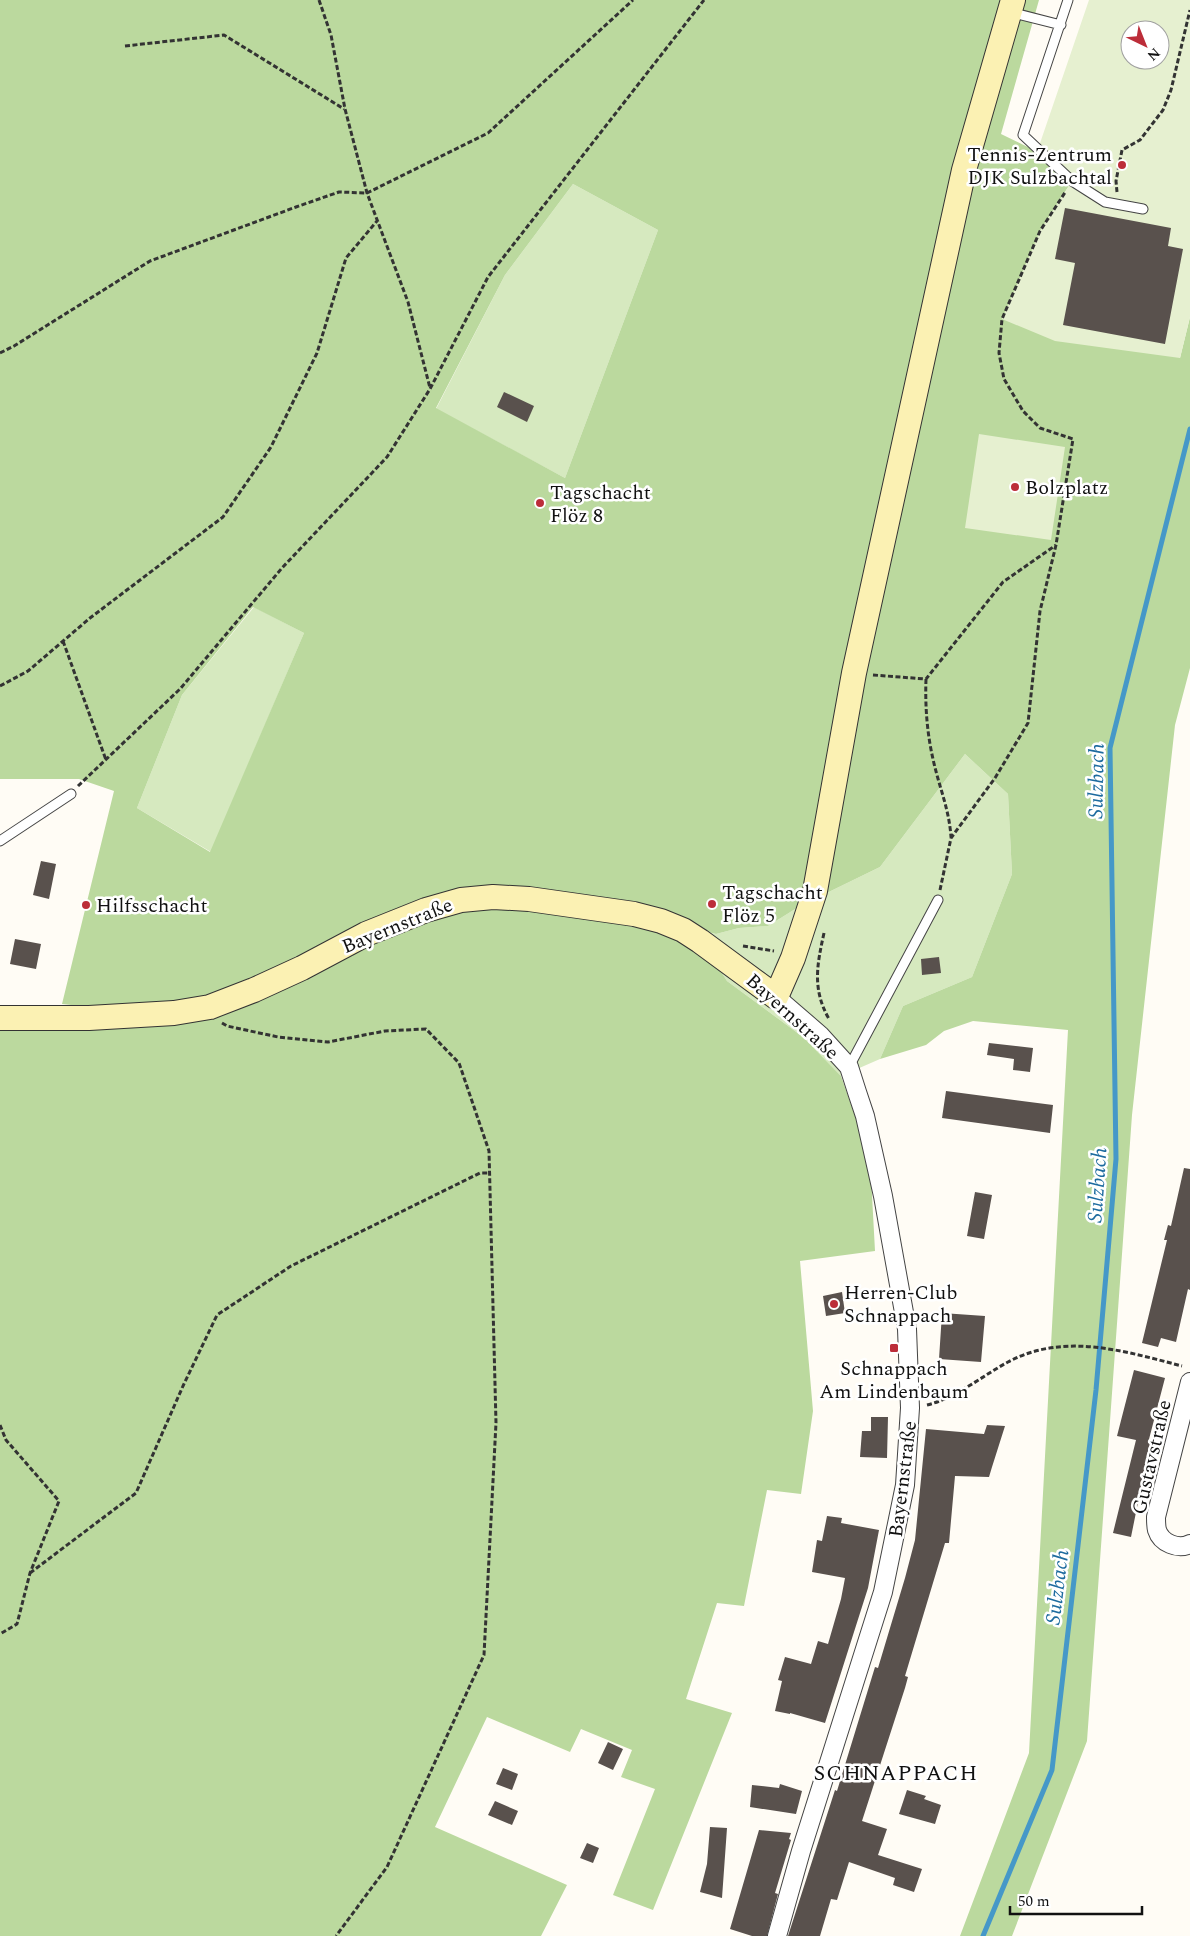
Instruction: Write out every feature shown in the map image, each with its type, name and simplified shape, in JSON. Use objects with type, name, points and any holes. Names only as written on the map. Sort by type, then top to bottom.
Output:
[{"type":"street","points":[[776,997],[794,954],[815,891],[854,673],[964,170],[1009,14]]},
{"type":"street","name":"Bayernstraße","points":[[0,1018],[89,1018],[174,1013],[210,1007],[254,990],[302,968],[366,934],[417,914],[461,900],[493,897],[529,899],[634,914],[661,921],[682,930],[776,997],[820,1035],[849,1067],[865,1116],[893,1247],[906,1329],[910,1408],[905,1485],[883,1592],[801,1851],[777,1936]]},
{"type":"street","name":"Gustavstraße","points":[[1190,1382],[1156,1518],[1157,1530],[1162,1539],[1173,1546],[1190,1544]]},
{"type":"lane","points":[[1068,0],[1023,135],[1072,181],[1105,202],[1143,210]]},
{"type":"lane","points":[[1009,14],[1061,25]]},
{"type":"lane","points":[[0,840],[71,794]]},
{"type":"lane","points":[[849,1067],[938,900]]},
{"type":"path","points":[[320,0],[331,35],[345,109],[367,193],[408,302],[430,389]]},
{"type":"path","points":[[0,353],[150,261],[296,206],[339,192],[367,193],[488,133],[632,0]]},
{"type":"path","points":[[71,794],[180,689],[282,568],[387,456],[430,389],[488,277],[704,0]]},
{"type":"path","points":[[1118,205],[1116,181],[1122,150],[1140,140],[1163,110],[1171,90],[1190,10]]},
{"type":"path","points":[[125,46],[224,35],[345,109]]},
{"type":"path","points":[[952,838],[995,778],[1028,723],[1040,610],[1056,544],[1073,439],[1040,428],[1023,411],[1004,379],[998,353],[1002,319],[1040,231],[1072,181]]},
{"type":"path","points":[[0,686],[28,671],[160,563],[223,517],[271,447],[317,354],[346,258],[376,221]]},
{"type":"path","points":[[938,900],[952,838],[950,816],[932,759],[925,708],[926,679],[1003,582],[1056,544]]},
{"type":"path","points":[[63,641],[106,760]]},
{"type":"path","points":[[854,673],[926,679]]},
{"type":"path","points":[[735,944],[818,959]]},
{"type":"path","points":[[210,1007],[217,1020],[227,1026],[278,1037],[328,1042],[385,1031],[426,1029],[460,1063],[489,1151],[496,1423],[484,1655],[387,1867],[336,1936]]},
{"type":"path","points":[[30,1573],[136,1493],[183,1386],[217,1315],[291,1266],[480,1173],[490,1173]]},
{"type":"path","points":[[910,1408],[932,1404],[954,1394],[1008,1362],[1033,1350],[1052,1347],[1093,1347],[1140,1355],[1190,1368]]},
{"type":"path","points":[[0,1426],[6,1440],[59,1501],[30,1573],[17,1624],[0,1634]]},
{"type":"green space","points":[[0,0],[1039,0],[1001,134],[1036,151],[1072,181],[1040,231],[1180,358],[1190,317],[1190,668],[1175,725],[1132,1115],[1087,1741],[1012,1936],[960,1936],[1029,1753],[1068,1030],[973,1021],[944,1031],[926,1045],[880,1059],[903,1006],[972,977],[1012,874],[1008,794],[965,754],[880,867],[800,906],[768,926],[739,928],[716,934],[530,888],[298,959],[250,981],[207,996],[173,1002],[89,1007],[62,1004],[114,791],[79,779],[0,779]],"holes":[[[573,184],[658,230],[565,478],[436,408],[505,275]],[[253,607],[304,633],[210,852],[137,808],[182,695]]]},
{"type":"green space","name":"Tennis-Zentrum DJK Sulzbachtal","points":[[1089,0],[1190,0],[1190,317],[1180,358],[1055,341],[1002,319],[1040,231],[1072,181],[1038,149]]},
{"type":"green space","points":[[573,184],[658,230],[565,478],[436,409],[505,275]]},
{"type":"green space","name":"Bolzplatz","points":[[979,434],[1065,447],[1051,540],[965,528]]},
{"type":"green space","points":[[254,607],[304,633],[211,852],[137,808],[182,695]]},
{"type":"green space","points":[[965,754],[1008,794],[1012,874],[972,977],[903,1006],[880,1059],[841,1076],[803,1037],[727,981],[716,964],[706,932],[716,934],[739,928],[768,926],[800,906],[880,867]]},
{"type":"green space","points":[[493,906],[632,923],[678,938],[716,964],[727,981],[803,1037],[841,1076],[870,1158],[875,1251],[800,1261],[813,1411],[801,1494],[767,1490],[744,1606],[717,1603],[686,1699],[732,1713],[653,1910],[613,1895],[655,1789],[621,1777],[632,1750],[581,1729],[570,1752],[487,1717],[435,1827],[567,1885],[541,1936],[0,1936],[0,1028],[175,1022],[370,942],[463,909]]},
{"type":"building","points":[[1065,208],[1171,228],[1168,246],[1183,249],[1165,344],[1063,325],[1075,263],[1055,259]]},
{"type":"building","points":[[504,392],[534,406],[527,422],[497,407]]},
{"type":"building","points":[[41,861],[56,864],[49,899],[33,895]]},
{"type":"building","points":[[15,939],[41,944],[36,969],[10,964]]},
{"type":"building","points":[[939,957],[941,973],[922,975],[921,959]]},
{"type":"building","points":[[989,1043],[1033,1048],[1030,1072],[1013,1070],[1014,1059],[987,1055]]},
{"type":"building","points":[[946,1091],[1053,1105],[1050,1133],[942,1118]]},
{"type":"building","points":[[1184,1168],[1190,1169],[1190,1290],[1188,1289],[1176,1342],[1161,1338],[1158,1347],[1142,1343],[1167,1240],[1164,1240],[1168,1225],[1171,1226]]},
{"type":"building","points":[[975,1192],[992,1195],[984,1239],[967,1236]]},
{"type":"building","name":"Herren-Club Schnappach","points":[[842,1292],[845,1313],[826,1316],[823,1296]]},
{"type":"building","points":[[942,1313],[985,1316],[981,1362],[939,1359]]},
{"type":"building","points":[[1134,1370],[1165,1378],[1148,1443],[1150,1443],[1131,1537],[1113,1533],[1136,1440],[1117,1436]]},
{"type":"building","points":[[871,1417],[888,1417],[887,1458],[860,1457],[862,1431],[871,1431]]},
{"type":"building","points":[[987,1425],[1005,1426],[989,1477],[955,1476],[949,1543],[945,1543],[905,1676],[908,1677],[905,1688],[862,1821],[887,1829],[878,1855],[922,1869],[914,1892],[893,1885],[895,1878],[849,1862],[837,1900],[831,1899],[820,1936],[788,1936],[835,1790],[837,1791],[875,1667],[878,1668],[905,1578],[915,1540],[926,1429],[984,1434]]},
{"type":"building","points":[[827,1516],[842,1518],[841,1523],[879,1530],[868,1588],[825,1723],[790,1713],[775,1711],[782,1681],[778,1680],[785,1657],[811,1664],[818,1641],[828,1644],[841,1599],[845,1578],[812,1572],[817,1540],[822,1541]]},
{"type":"building","points":[[608,1742],[623,1749],[613,1770],[598,1763]]},
{"type":"building","points":[[503,1768],[518,1774],[512,1790],[496,1784]]},
{"type":"building","points":[[780,1784],[802,1791],[796,1814],[750,1807],[752,1785],[779,1788]]},
{"type":"building","points":[[907,1790],[926,1796],[924,1799],[941,1805],[935,1824],[899,1814]]},
{"type":"building","points":[[495,1801],[518,1811],[512,1825],[488,1815]]},
{"type":"building","points":[[710,1827],[727,1828],[722,1898],[700,1892],[707,1864]]},
{"type":"building","points":[[759,1830],[791,1833],[789,1839],[791,1840],[775,1893],[778,1894],[767,1936],[752,1936],[730,1929]]},
{"type":"building","points":[[587,1843],[599,1848],[593,1863],[580,1858]]},
{"type":"waterway","name":"Sulzbach","points":[[983,1936],[1052,1770],[1096,1390],[1116,1159],[1110,748],[1190,429]]},
{"type":"place","name":"Tennis-Zentrum DJK Sulzbachtal","points":[[1122,165]]},
{"type":"place","name":"Bolzplatz","points":[[1015,487]]},
{"type":"place","name":"Tagschacht Flöz 8","points":[[540,503]]},
{"type":"place","name":"Tagschacht Flöz 5","points":[[712,904]]},
{"type":"place","name":"Hilfsschacht","points":[[86,905]]},
{"type":"place","name":"Herren-Club Schnappach","points":[[834,1304]]},
{"type":"place","name":"Schnappach Am Lindenbaum","points":[[894,1348]]},
{"type":"district","name":"SCHNAPPACH","points":[[896,1772]]}]
